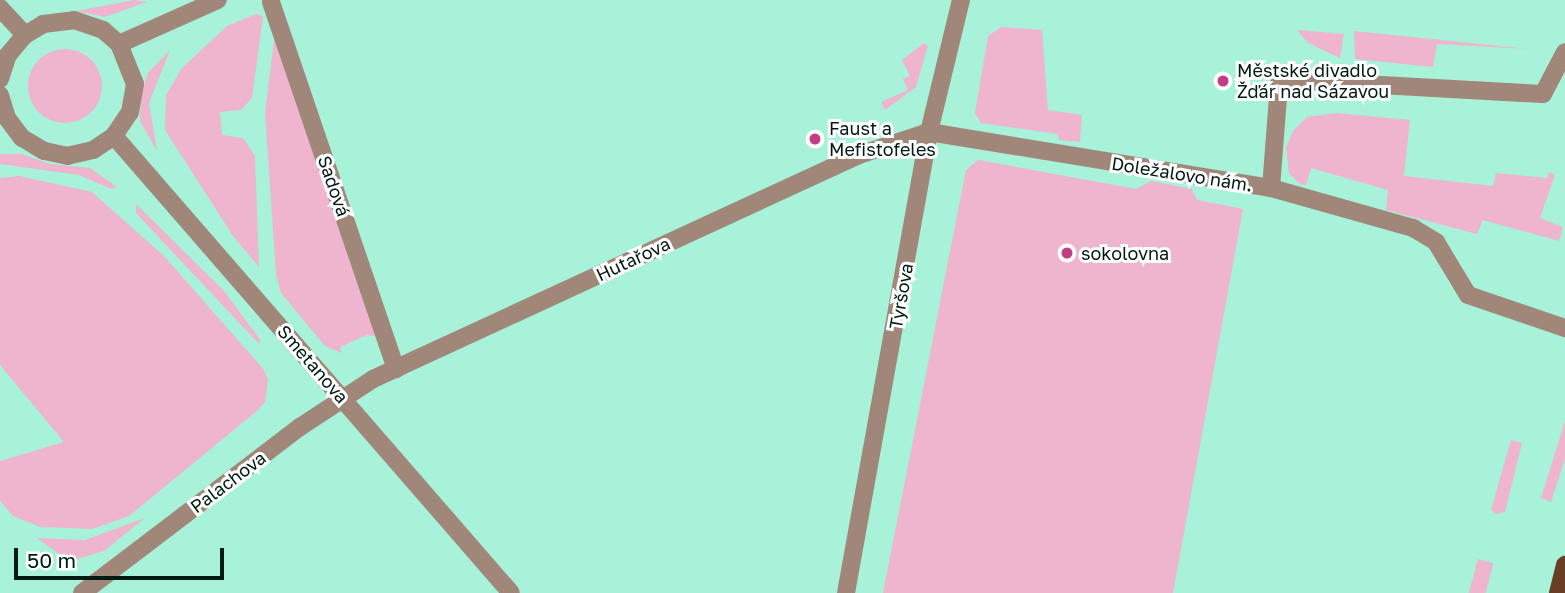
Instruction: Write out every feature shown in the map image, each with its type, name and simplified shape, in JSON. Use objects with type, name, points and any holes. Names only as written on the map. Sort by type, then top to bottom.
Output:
[{"type":"main road","points":[[1558,593],[1565,565]]},
{"type":"street","points":[[119,44],[218,0]]},
{"type":"street","name":"Tyršova","points":[[846,593],[929,132],[961,0]]},
{"type":"street","name":"Sadová","points":[[271,2],[397,369]]},
{"type":"street","points":[[0,8],[25,35]]},
{"type":"street","points":[[0,79],[8,55],[25,35],[43,24],[74,20],[103,30],[119,44],[135,84],[130,113],[114,136],[93,150],[56,155],[22,138],[3,120],[0,95]]},
{"type":"street","name":"Doležalovo nám.","points":[[929,132],[1271,188],[1279,83],[1291,80],[1534,95],[1548,89],[1565,52]]},
{"type":"street","name":"Hutařova","points":[[342,399],[397,369],[859,155],[929,132]]},
{"type":"street","name":"Smetanova","points":[[114,136],[511,593]]},
{"type":"street","points":[[1271,188],[1413,228],[1436,242],[1468,295],[1565,328]]},
{"type":"street","name":"Palachova","points":[[82,593],[342,399]]},
{"type":"shaded area","points":[[135,0],[147,2],[105,17],[76,11]]},
{"type":"shaded area","points":[[256,14],[263,16],[252,98],[241,110],[220,112],[222,135],[243,138],[255,156],[259,267],[233,236],[165,130],[166,95],[182,68],[227,26]]},
{"type":"shaded area","points":[[1001,27],[1042,30],[1048,110],[1082,115],[1080,142],[1059,140],[1058,134],[981,123],[975,113],[988,36]]},
{"type":"shaded area","points":[[1297,30],[1344,34],[1340,58],[1308,43]]},
{"type":"shaded area","points":[[1354,31],[1529,49],[1437,44],[1433,67],[1355,59]]},
{"type":"shaded area","points":[[275,33],[378,336],[367,335],[340,347],[342,353],[325,346],[281,293],[276,274],[265,113]]},
{"type":"shaded area","points":[[924,43],[928,46],[916,87],[885,110],[881,102],[908,90],[903,79],[910,76],[902,60]]},
{"type":"shaded area","points":[[65,49],[86,55],[96,65],[102,86],[96,107],[86,117],[65,123],[44,117],[34,107],[28,86],[34,65],[44,55]]},
{"type":"shaded area","points":[[170,50],[149,103],[157,151],[140,121],[141,95],[148,73]]},
{"type":"shaded area","points":[[1336,113],[1410,120],[1404,176],[1493,186],[1496,173],[1547,178],[1549,172],[1555,175],[1540,218],[1563,227],[1559,241],[1483,220],[1477,234],[1386,210],[1388,190],[1311,168],[1306,185],[1300,184],[1289,173],[1286,148],[1293,131],[1307,117]]},
{"type":"shaded area","points":[[0,154],[22,154],[50,164],[90,168],[117,187],[111,189],[79,175],[0,164]]},
{"type":"shaded area","points":[[978,160],[1136,189],[1151,181],[1192,189],[1197,200],[1243,209],[1173,593],[883,593],[966,170]]},
{"type":"shaded area","points":[[19,176],[92,192],[165,257],[264,370],[268,380],[265,402],[257,411],[129,516],[92,529],[40,527],[13,516],[0,501],[0,461],[64,442],[0,365],[0,178]]},
{"type":"shaded area","points":[[136,204],[224,291],[261,341],[258,343],[136,213]]},
{"type":"shaded area","points":[[1565,421],[1565,459],[1551,502],[1541,498]]},
{"type":"shaded area","points":[[1511,440],[1522,443],[1505,512],[1496,514],[1491,510]]},
{"type":"shaded area","points":[[145,518],[104,551],[77,559],[59,554],[37,538],[85,540]]},
{"type":"shaded area","points":[[1478,559],[1493,563],[1485,593],[1469,593]]},
{"type":"place","name":"Městské divadlo Žďár nad Sázavou","points":[[1223,81]]},
{"type":"place","name":"Faust a Mefistofeles","points":[[815,139]]},
{"type":"place","name":"sokolovna","points":[[1067,253]]}]
